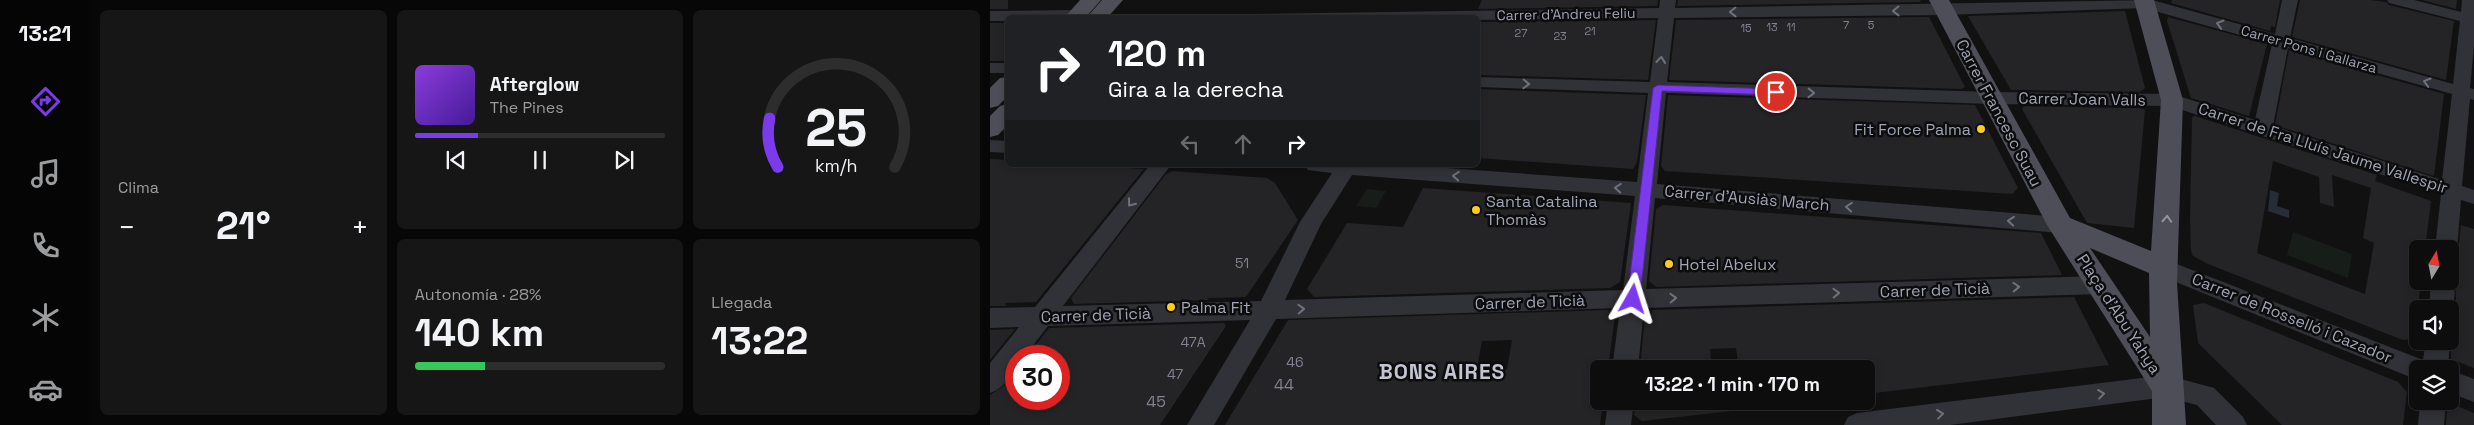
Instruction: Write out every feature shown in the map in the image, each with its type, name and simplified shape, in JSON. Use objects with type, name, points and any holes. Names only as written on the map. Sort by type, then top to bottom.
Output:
[{"type":"main road","points":[[1083,15],[1091,0]]},
{"type":"main road","points":[[1086,15],[1113,0]]},
{"type":"main road","points":[[2144,2],[2172,100],[2164,268]]},
{"type":"main road","name":"Carrer Francesc Suau","points":[[1942,5],[2060,225]]},
{"type":"main road","points":[[990,101],[1005,87]]},
{"type":"main road","points":[[990,130],[1005,114]]},
{"type":"main road","name":"Plaça d'Abu Yahya","points":[[2060,225],[2164,268],[2166,386]]},
{"type":"main road","name":"Plaça d'Abu Yahya","points":[[2060,225],[2101,284],[2166,386]]},
{"type":"main road","points":[[2166,386],[2169,425]]},
{"type":"street","points":[[1279,15],[1290,0]]},
{"type":"street","points":[[1456,15],[1466,0]]},
{"type":"street","points":[[2263,129],[2290,0]]},
{"type":"street","points":[[2395,0],[2471,13],[2467,93],[2451,190],[2447,240]]},
{"type":"street","name":"Carrer Pons i Gallarza","points":[[1942,5],[2144,2],[2467,93]]},
{"type":"street","name":"Carrer d'Andreu Feliu","points":[[1476,15],[1667,6],[1942,5]]},
{"type":"street","points":[[1626,360],[1667,6]]},
{"type":"street","points":[[990,16],[1005,16]]},
{"type":"street","points":[[990,68],[1005,68]]},
{"type":"street","name":"Carrer Joan Valls","points":[[1480,82],[1992,98],[2172,100]]},
{"type":"street","name":"Carrer de Fra Lluís Jaume Vallespir","points":[[2172,100],[2474,197]]},
{"type":"street","points":[[990,146],[1005,147]]},
{"type":"street","points":[[990,382],[1159,167]]},
{"type":"street","points":[[1200,425],[1269,309],[1311,222],[1347,167]]},
{"type":"street","name":"Carrer d'Ausiàs March","points":[[1360,167],[2060,225]]},
{"type":"street","name":"Carrer de Rosselló i Cazador","points":[[2164,268],[2409,365]]},
{"type":"street","name":"Carrer de Ticià","points":[[990,318],[2101,284]]},
{"type":"street","points":[[2459,385],[2474,391]]},
{"type":"street","points":[[1857,425],[2166,386],[2205,396],[2234,425]]},
{"type":"street","points":[[1618,425],[1620,410]]},
{"type":"street","points":[[2431,425],[2432,410]]},
{"type":"shaded area","points":[[1367,189],[1386,191],[1376,208],[1356,206]]},
{"type":"shaded area","points":[[2270,190],[2279,193],[2277,206],[2289,210],[2289,218],[2268,211]]},
{"type":"shaded area","points":[[2293,232],[2352,254],[2348,278],[2287,255]]},
{"type":"building","points":[[990,0],[1008,0],[1008,9],[990,9]]},
{"type":"building","points":[[1482,0],[1658,0],[1657,6],[1478,9]]},
{"type":"building","points":[[1678,0],[1920,0],[1921,2],[1677,6]]},
{"type":"building","points":[[2172,0],[2280,0],[2275,27],[2271,26],[2270,31],[2171,3]]},
{"type":"building","points":[[2300,0],[2370,0],[2386,2],[2389,5],[2454,21],[2446,80],[2292,37]]},
{"type":"building","points":[[2422,0],[2457,0],[2456,9]]},
{"type":"building","points":[[2125,11],[2145,88],[2140,92],[2011,90],[1968,16]]},
{"type":"building","points":[[1929,17],[1965,87],[1961,89],[1669,80],[1676,20]]},
{"type":"building","points":[[2168,17],[2267,44],[2249,116],[2191,98],[2167,21]]},
{"type":"building","points":[[1656,20],[1648,80],[1480,75],[1480,22]]},
{"type":"building","points":[[990,23],[1005,23],[1005,61],[990,61]]},
{"type":"building","points":[[2289,50],[2444,94],[2434,176],[2275,125]]},
{"type":"building","points":[[1480,89],[1646,95],[1637,162],[1633,169],[1480,158]]},
{"type":"building","points":[[1668,95],[1975,105],[2018,188],[2012,194],[1665,171],[1661,166]]},
{"type":"building","points":[[2024,106],[2141,108],[2145,110],[2134,228],[2087,223],[2022,109]]},
{"type":"building","points":[[2195,116],[2377,175],[2375,181],[2431,201],[2426,240],[2409,240],[2409,290],[2420,290],[2419,300],[2409,300],[2409,339],[2403,340],[2208,264],[2193,256],[2191,251],[2192,117]],"holes":[[[2273,161],[2319,177],[2320,203],[2334,207],[2332,175],[2371,188],[2363,238],[2374,243],[2365,294],[2257,253]]]},
{"type":"building","points":[[990,159],[1005,160],[1005,167],[1114,167],[1144,169],[1036,302],[1005,303],[1006,306],[990,306]]},
{"type":"building","points":[[1173,171],[1267,178],[1275,183],[1298,220],[1246,297],[1074,304],[1071,298],[1166,174]]},
{"type":"building","points":[[1423,188],[1631,203],[1620,282],[1610,288],[1314,297],[1307,289],[1347,223],[1403,227]]},
{"type":"building","points":[[1663,205],[2041,233],[2062,275],[1656,287],[1649,281],[1656,209]]},
{"type":"building","points":[[2461,225],[2474,229],[2474,368],[2459,362],[2459,360],[2451,359],[2451,350],[2459,350],[2459,300],[2456,300],[2456,290],[2459,290]]},
{"type":"building","points":[[2074,297],[2109,365],[1875,393],[1875,360],[1738,360],[1736,348],[1710,349],[1711,360],[1641,360],[1645,315],[1651,315],[1652,310]]},
{"type":"building","points":[[2204,303],[2398,382],[2407,392],[2403,425],[2282,425],[2198,343],[2193,305]]},
{"type":"building","points":[[1608,310],[1615,316],[1609,360],[1590,360],[1590,410],[1602,410],[1600,425],[1225,425],[1288,320]],"holes":[[[1512,340],[1507,369],[1476,373],[1482,341]]]},
{"type":"building","points":[[1224,323],[1226,326],[1160,425],[990,425],[990,395],[1005,385],[1005,410],[1070,410],[1070,345],[1036,345],[1049,328]]},
{"type":"building","points":[[1015,329],[990,360],[990,330]]},
{"type":"building","points":[[2459,407],[2474,413],[2474,425],[2446,425],[2447,410],[2459,410]]},
{"type":"building","points":[[1635,410],[1732,410],[1642,421],[1634,415]]},
{"type":"place","name":"Fit Force Palma","points":[[1981,129]]},
{"type":"place","name":"Santa Catalina Thomàs","points":[[1476,210]]},
{"type":"place","name":"Hotel Abelux","points":[[1669,264]]},
{"type":"place","name":"Palma Fit","points":[[1171,307]]},
{"type":"district","name":"BONS AIRES","points":[[1442,371]]},
{"type":"route","points":[[1633,299],[1658,88],[1776,92]]}]
